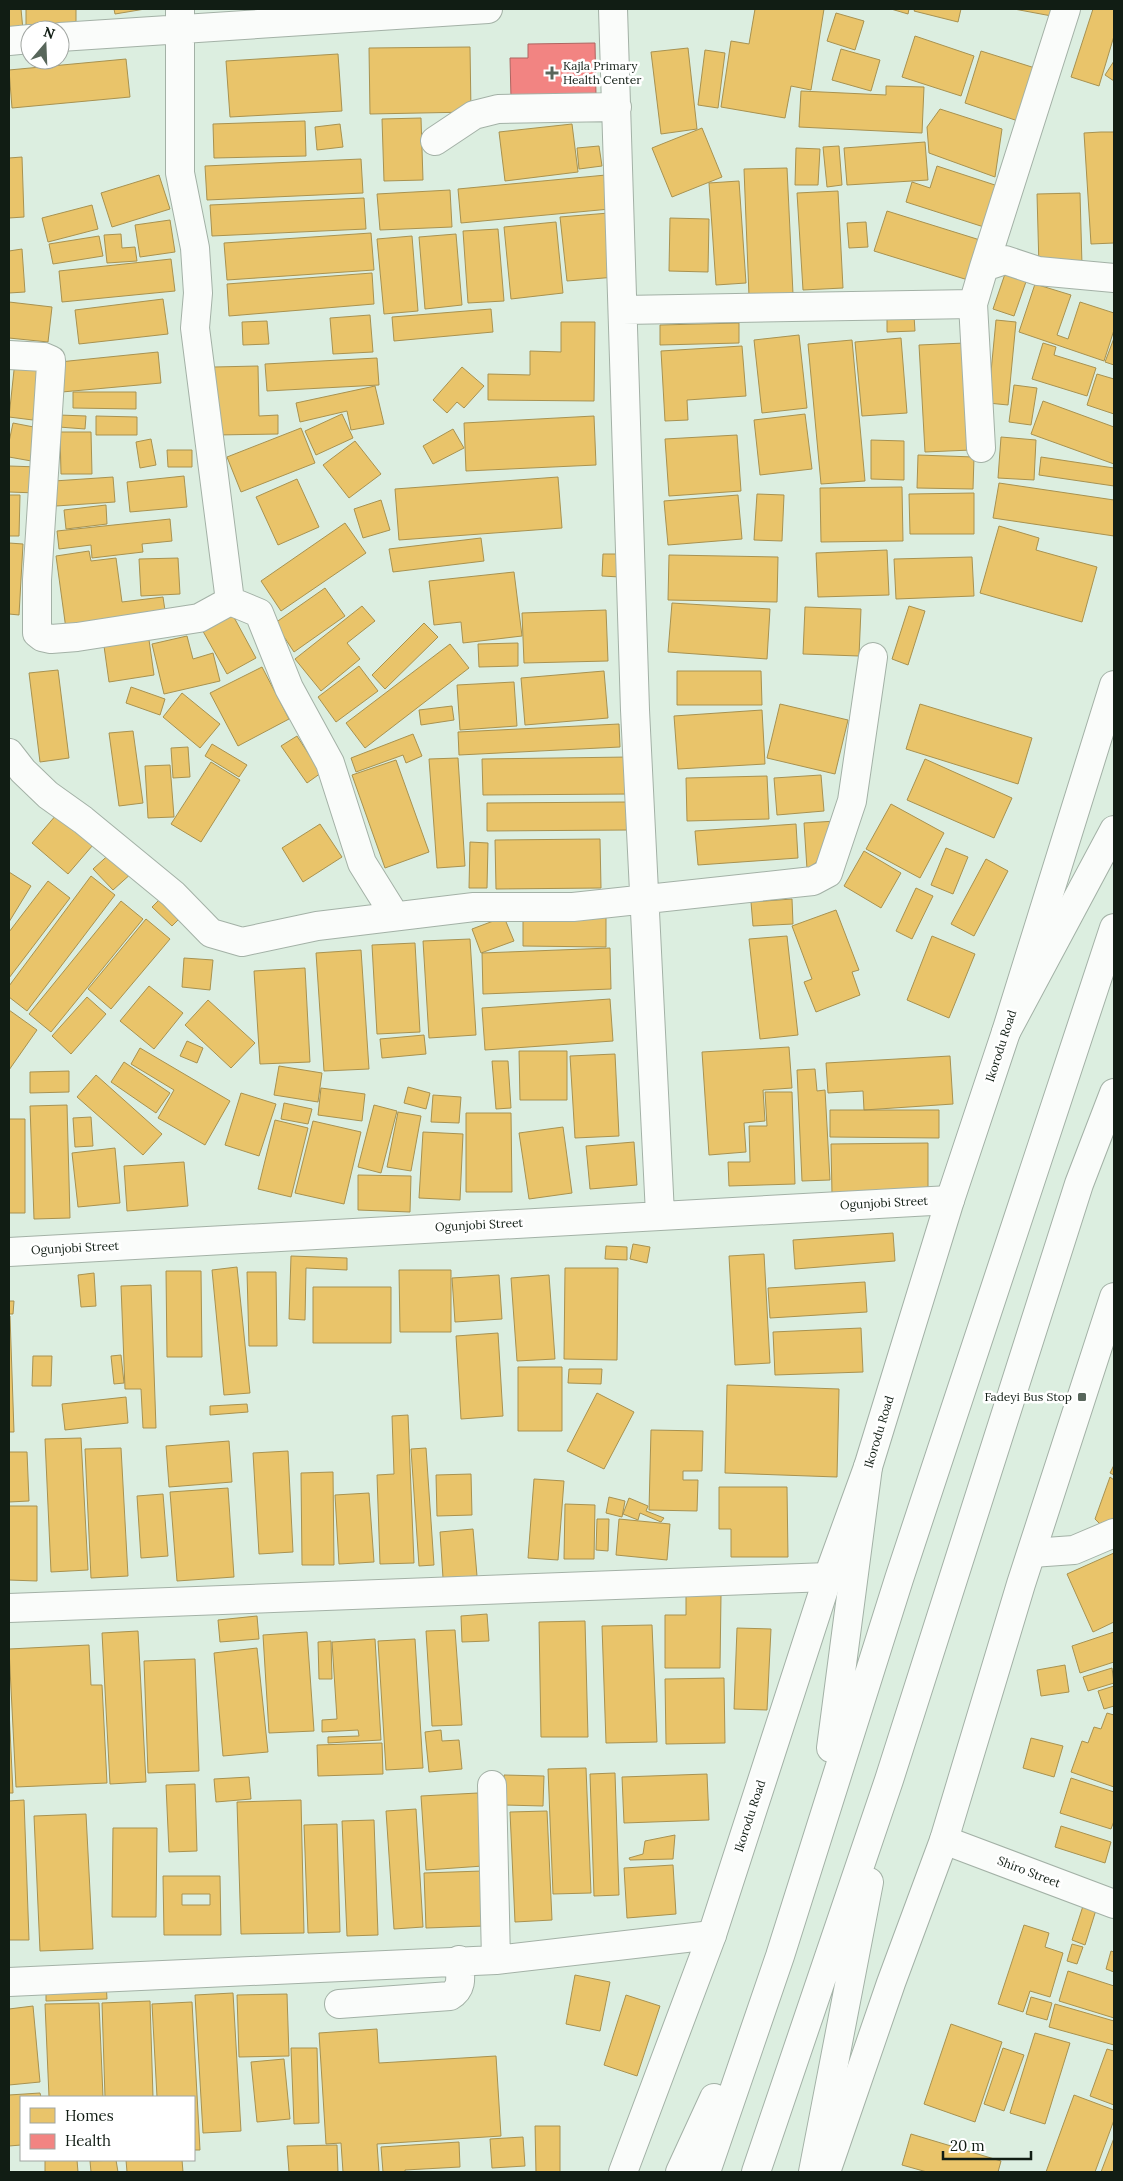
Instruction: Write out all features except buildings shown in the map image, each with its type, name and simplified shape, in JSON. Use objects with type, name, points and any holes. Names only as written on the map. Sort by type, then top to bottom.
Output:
[{"type":"main road","points":[[70,35],[181,18],[488,9]]},
{"type":"main road","points":[[613,9],[624,310],[635,710],[660,1214]]},
{"type":"main road","points":[[981,448],[973,304],[1066,9]]},
{"type":"main road","points":[[181,18],[180,173],[195,248],[198,293],[194,328],[230,601]]},
{"type":"main road","points":[[435,141],[474,115],[498,109],[617,107]]},
{"type":"main road","points":[[984,267],[1005,260],[1038,271],[1114,278]]},
{"type":"main road","points":[[624,310],[973,304]]},
{"type":"main road","points":[[9,355],[44,357],[51,360],[37,580],[37,633],[51,639],[149,627],[199,618],[230,601]]},
{"type":"main road","points":[[230,601],[259,613],[289,688],[330,763],[362,863],[395,916]]},
{"type":"main road","points":[[9,753],[48,795],[83,820],[173,894],[211,933],[242,942],[317,926],[474,907],[573,907],[813,882],[828,873],[852,801],[873,657]]},
{"type":"main road","name":"Ikorodu Road","points":[[623,2172],[712,1935],[828,1577],[868,1467],[950,1200],[1006,1032],[1114,686]]},
{"type":"main road","points":[[1006,1032],[1114,830]]},
{"type":"main road","points":[[706,2172],[780,1956],[902,1569],[1114,928]]},
{"type":"main road","points":[[756,2172],[889,1780],[1078,1184],[1114,1093]]},
{"type":"main road","name":"Ogunjobi Street","points":[[9,1252],[660,1214],[950,1200]]},
{"type":"main road","points":[[826,2172],[891,1983],[944,1840],[1021,1584],[1114,1297]]},
{"type":"main road","points":[[821,1821],[868,1467]]},
{"type":"main road","points":[[1032,1552],[1074,1550],[1114,1533]]},
{"type":"main road","points":[[9,1608],[828,1577]]},
{"type":"main road","points":[[813,2172],[889,1780]]},
{"type":"main road","points":[[492,1786],[496,1960]]},
{"type":"main road","name":"Shiro Street","points":[[944,1840],[1114,1904]]},
{"type":"main road","points":[[9,1982],[459,1960],[496,1960],[712,1935]]},
{"type":"main road","points":[[680,2172],[780,1956]]},
{"type":"main road","points":[[339,2004],[450,1996],[456,1992],[460,1985],[459,1960]]},
{"type":"place","name":"Kajla Primary Health Center","points":[[552,73]]},
{"type":"place","name":"Fadeyi Bus Stop","points":[[1082,1397]]}]
